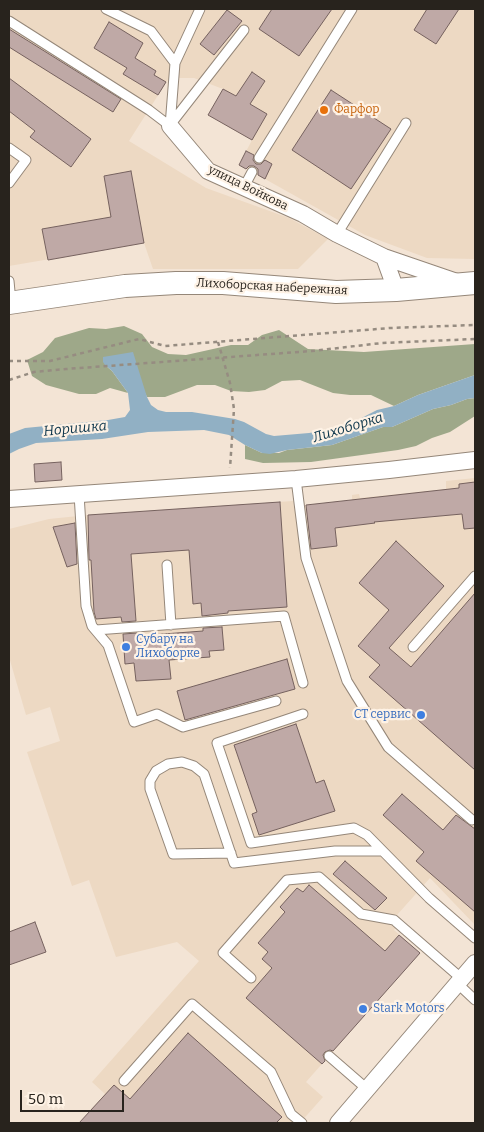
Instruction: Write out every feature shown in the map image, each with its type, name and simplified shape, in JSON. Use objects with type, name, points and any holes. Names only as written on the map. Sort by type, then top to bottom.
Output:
[{"type":"street","name":"улица Войкова","points":[[170,126],[208,171],[303,214],[336,234],[384,257],[468,283]]},
{"type":"street","points":[[384,257],[396,290]]},
{"type":"street","name":"Лихоборская набережная","points":[[9,295],[176,283],[222,283],[336,292],[396,290],[468,283]]},
{"type":"street","points":[[9,499],[296,479],[475,460]]},
{"type":"street","points":[[338,1123],[475,964]]},
{"type":"lane","points":[[106,9],[151,30],[175,63]]},
{"type":"lane","points":[[170,126],[175,63],[200,9]]},
{"type":"lane","points":[[259,158],[352,9]]},
{"type":"lane","name":"улица Войкова","points":[[9,21],[149,110],[170,126]]},
{"type":"lane","points":[[170,126],[244,30]]},
{"type":"lane","points":[[336,234],[406,123]]},
{"type":"lane","points":[[9,148],[26,160],[9,183]]},
{"type":"lane","points":[[244,188],[252,172]]},
{"type":"lane","points":[[296,479],[306,558],[347,681],[388,747],[472,820]]},
{"type":"lane","points":[[78,494],[86,606],[92,626],[108,645],[134,722],[157,714],[183,728],[276,701]]},
{"type":"lane","points":[[167,565],[171,625]]},
{"type":"lane","points":[[413,647],[475,576]]},
{"type":"lane","points":[[96,630],[284,616],[303,683]]},
{"type":"lane","points":[[303,714],[217,743],[251,843],[354,828],[367,835],[429,898],[475,938]]},
{"type":"lane","points":[[231,853],[173,854],[150,789],[150,781],[156,771],[168,764],[182,762],[194,766],[204,774],[231,853],[234,863],[335,851],[382,851]]},
{"type":"lane","points":[[251,978],[223,953],[287,880],[319,877],[361,914],[394,920],[460,982],[475,1000]]},
{"type":"lane","points":[[124,1081],[192,1004],[271,1072],[291,1114],[302,1123]]},
{"type":"lane","points":[[329,1056],[367,1089]]},
{"type":"path","points":[[9,361],[50,361],[139,339],[165,346],[390,328],[475,325]]},
{"type":"path","points":[[9,380],[34,372],[66,369],[312,351],[382,342],[475,339]]},
{"type":"path","points":[[218,342],[230,383],[234,409],[230,465]]},
{"type":"shaded area","points":[[9,9],[475,9],[475,259],[427,258],[365,235],[239,165],[252,140],[208,115],[223,89],[194,78],[169,78],[129,141],[206,188],[289,218],[328,239],[298,269],[153,269],[144,243],[9,266]]},
{"type":"shaded area","points":[[475,478],[475,925],[430,878],[397,915],[402,920],[394,930],[420,953],[306,1082],[323,1097],[300,1123],[79,1123],[105,1094],[92,1082],[199,961],[177,942],[116,957],[89,880],[72,886],[27,752],[60,741],[50,707],[26,715],[9,657],[9,529],[49,519],[88,515],[293,501],[294,507],[352,500],[352,495],[359,494],[360,498],[446,489],[446,481]]},
{"type":"green space","points":[[124,326],[142,334],[152,347],[168,354],[186,355],[231,345],[248,345],[262,335],[279,330],[308,349],[364,352],[475,344],[475,375],[418,395],[394,406],[371,395],[333,393],[300,380],[282,381],[265,390],[249,392],[231,391],[215,385],[197,385],[165,397],[147,397],[143,389],[105,365],[112,371],[128,393],[110,388],[96,394],[79,394],[46,385],[32,376],[27,360],[43,352],[55,338],[89,328],[106,329]]},
{"type":"green space","points":[[475,398],[475,416],[450,432],[416,446],[311,462],[263,463],[245,459],[245,445],[262,453],[279,453],[287,450],[332,445],[383,427],[392,427],[433,409]]},
{"type":"water","points":[[133,352],[147,397],[151,405],[158,410],[166,412],[192,412],[235,419],[274,436],[344,427],[377,410],[394,406],[418,395],[475,375],[475,398],[433,409],[392,427],[383,427],[332,445],[287,450],[270,454],[262,453],[229,435],[204,430],[148,432],[102,439],[36,443],[9,454],[9,434],[25,428],[125,417],[130,410],[128,393],[112,371],[105,365],[103,357]]},
{"type":"building","points":[[272,9],[332,9],[299,56],[259,29]]},
{"type":"building","points":[[427,9],[459,9],[436,44],[414,30]]},
{"type":"building","points":[[227,10],[242,21],[214,55],[200,44]]},
{"type":"building","points":[[109,22],[143,43],[135,58],[156,71],[154,75],[166,82],[158,95],[123,74],[127,68],[94,48]]},
{"type":"building","points":[[9,29],[121,99],[113,112],[9,47]]},
{"type":"building","points":[[252,72],[265,81],[250,104],[267,114],[252,140],[208,115],[223,89],[236,96]]},
{"type":"building","points":[[9,78],[91,139],[71,167],[30,137],[35,131],[9,111]]},
{"type":"building","points":[[331,90],[391,129],[351,189],[292,150]]},
{"type":"building","points":[[246,151],[254,155],[253,160],[256,164],[261,164],[265,160],[272,164],[265,179],[258,175],[258,169],[254,166],[249,166],[246,169],[239,165]]},
{"type":"building","points":[[131,171],[144,243],[48,260],[42,229],[111,217],[104,176]]},
{"type":"building","points":[[61,462],[62,480],[35,482],[34,464]]},
{"type":"building","points":[[475,482],[475,528],[464,529],[462,514],[374,522],[335,528],[337,546],[311,549],[306,505],[459,488],[459,484]]},
{"type":"building","points":[[280,502],[287,607],[228,611],[228,613],[202,616],[201,603],[193,604],[189,550],[131,554],[136,621],[122,622],[121,617],[96,619],[91,560],[89,560],[88,515]]},
{"type":"building","points":[[75,523],[77,564],[67,567],[53,527]]},
{"type":"building","points":[[396,541],[444,586],[389,648],[411,667],[475,593],[475,770],[369,677],[380,665],[358,646],[389,610],[359,583]]},
{"type":"building","points":[[222,627],[224,650],[209,651],[210,657],[169,660],[171,679],[136,681],[134,663],[125,664],[123,634],[137,633],[137,636],[203,631],[203,628]]},
{"type":"building","points":[[287,659],[295,689],[185,720],[177,691]]},
{"type":"building","points":[[296,724],[316,783],[324,780],[335,811],[259,835],[252,814],[257,812],[234,745]]},
{"type":"building","points":[[402,794],[443,830],[456,815],[475,829],[475,912],[416,861],[424,852],[383,815]]},
{"type":"building","points":[[345,861],[387,898],[375,910],[333,874]]},
{"type":"building","points":[[309,885],[385,951],[399,935],[420,953],[333,1051],[325,1052],[323,1055],[325,1061],[322,1064],[246,998],[272,968],[262,959],[268,952],[258,943],[285,912],[280,907],[297,888],[303,892]]},
{"type":"building","points":[[35,922],[46,952],[9,965],[9,932]]},
{"type":"building","points":[[188,1033],[282,1117],[276,1123],[79,1123],[114,1085],[130,1099]]},
{"type":"place","name":"Фарфор","points":[[324,110]]},
{"type":"place","name":"Субару на Лихоборке","points":[[126,647]]},
{"type":"place","name":"СТ сервис","points":[[421,715]]},
{"type":"place","name":"Stark Motors","points":[[363,1009]]},
{"type":"water label","name":"Лихоборка","points":[[348,428]]},
{"type":"water label","name":"Норишка","points":[[75,429]]}]
